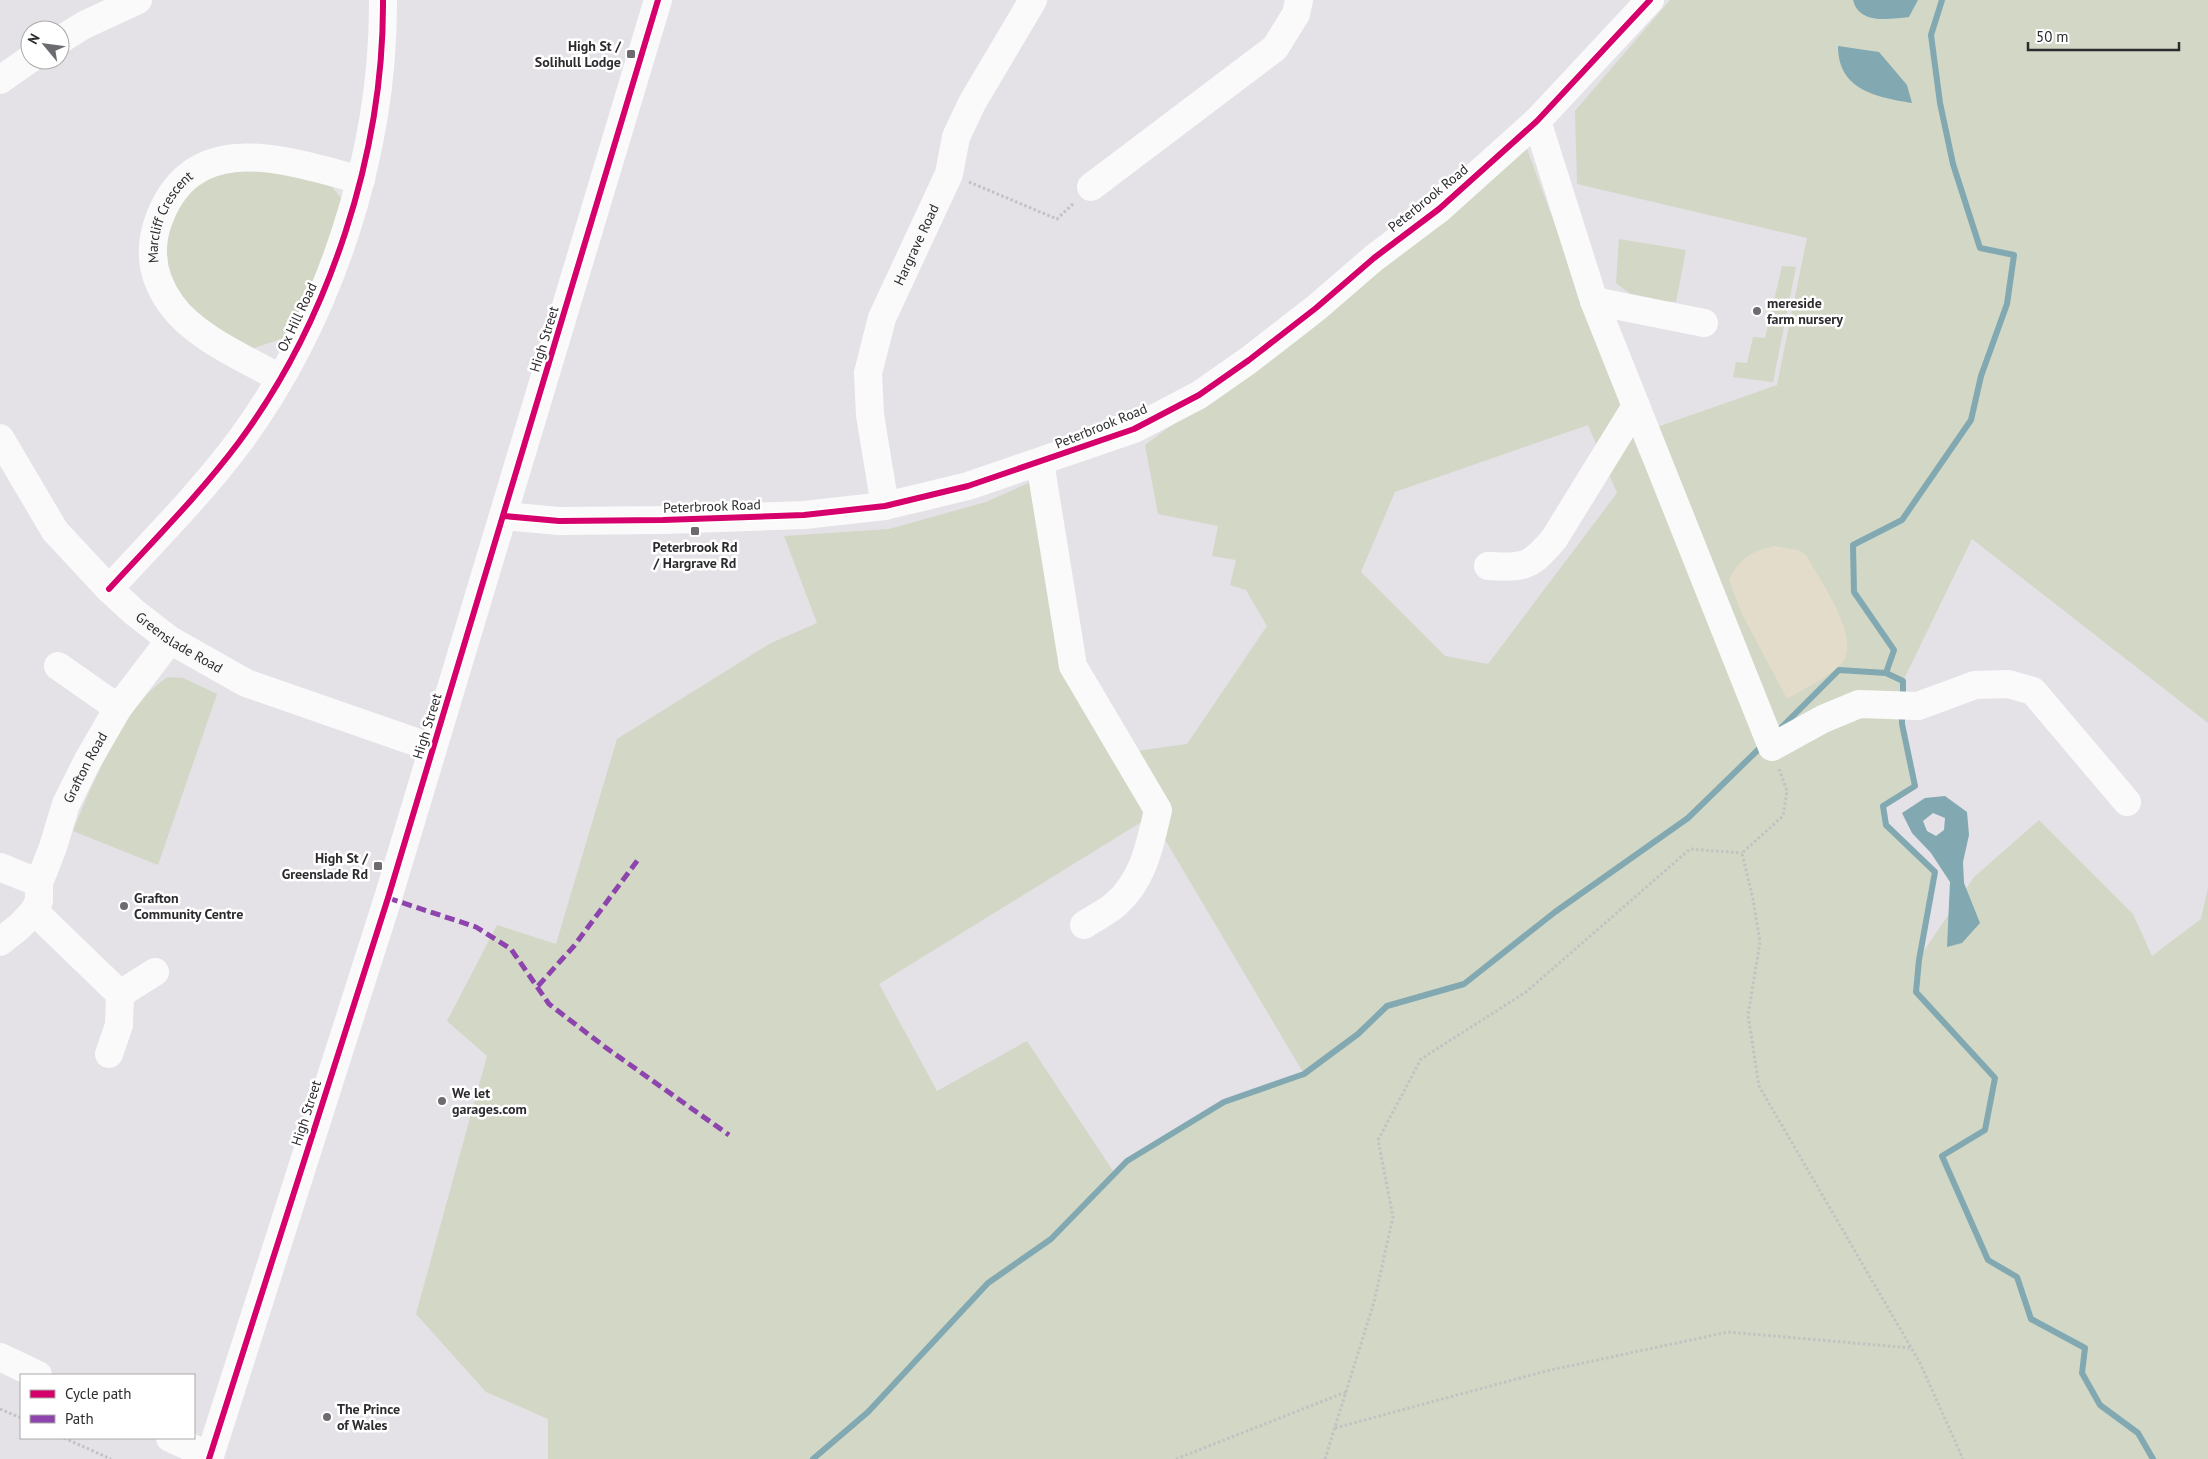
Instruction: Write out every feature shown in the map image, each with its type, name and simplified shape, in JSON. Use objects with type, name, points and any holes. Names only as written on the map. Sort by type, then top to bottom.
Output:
[{"type":"street","points":[[70,34],[84,25],[138,0]]},
{"type":"street","name":"Ox Hill Road","points":[[109,589],[189,501],[239,441],[280,378],[305,333],[326,286],[361,180],[373,124],[383,0]]},
{"type":"street","name":"High Street","points":[[209,1458],[388,898],[658,0]]},
{"type":"street","name":"Hargrave Road","points":[[885,506],[870,415],[868,373],[882,318],[950,174],[956,137],[972,103],[1033,0]]},
{"type":"street","points":[[1091,187],[1275,48],[1296,14],[1299,0]]},
{"type":"street","name":"Peterbrook Road","points":[[504,516],[560,521],[663,520],[804,515],[885,506],[968,486],[1134,429],[1199,395],[1308,314],[1374,258],[1439,209],[1537,121],[1650,0]]},
{"type":"street","points":[[0,80],[20,66]]},
{"type":"street","points":[[1537,121],[1594,301],[1769,741],[1859,704],[1918,706],[1975,686],[2008,684],[2033,691],[2127,802]]},
{"type":"street","name":"Marcliff Crescent","points":[[280,378],[192,327],[172,305],[158,281],[152,255],[154,235],[160,218],[173,192],[184,180],[212,162],[228,158],[253,156],[290,161],[361,180]]},
{"type":"street","points":[[1594,301],[1704,323]]},
{"type":"street","points":[[1488,566],[1511,567],[1530,564],[1540,555],[1554,539],[1636,406]]},
{"type":"street","name":"Greenslade Road","points":[[0,438],[55,531],[109,589],[134,612],[170,640],[246,683],[433,748]]},
{"type":"street","points":[[1040,462],[1073,666],[1158,810],[1148,852],[1136,881],[1116,904],[1084,925]]},
{"type":"street","name":"Grafton Road","points":[[34,911],[39,901],[39,883],[53,847],[66,804],[118,708],[170,640]]},
{"type":"street","points":[[58,666],[118,708]]},
{"type":"street","points":[[0,867],[39,883]]},
{"type":"street","points":[[0,942],[20,926],[34,911],[120,994],[119,1025],[109,1054]]},
{"type":"street","points":[[120,994],[155,972]]},
{"type":"street","points":[[0,1357],[36,1374]]},
{"type":"street","points":[[172,1439],[209,1458]]},
{"type":"path","points":[[950,174],[1057,219],[1091,187]]},
{"type":"path","points":[[1325,1459],[1374,1302],[1393,1217],[1378,1140],[1420,1059],[1526,992],[1690,849],[1742,853],[1783,816],[1787,791],[1769,741]]},
{"type":"path","points":[[1742,853],[1753,898],[1760,942],[1748,1015],[1759,1086],[1911,1348],[1963,1459]]},
{"type":"path","points":[[1334,1429],[1546,1371],[1728,1332],[1911,1348]]},
{"type":"path","points":[[1176,1459],[1346,1392]]},
{"type":"path","points":[[0,1409],[20,1418]]},
{"type":"path","points":[[66,1439],[111,1459]]},
{"type":"green space","points":[[1670,0],[1853,0],[1854,5],[1909,17],[1918,0],[2208,0],[2208,723],[1972,539],[1903,681],[1902,724],[1915,786],[1883,806],[1886,825],[1935,872],[1919,958],[1974,877],[2039,820],[2133,914],[2152,956],[2201,919],[2208,888],[2208,1459],[548,1459],[548,1419],[486,1392],[416,1314],[487,1056],[447,1021],[497,925],[556,944],[617,739],[771,643],[817,623],[784,536],[889,529],[986,502],[1051,473],[1062,675],[1115,754],[1187,744],[1267,626],[1246,590],[1230,585],[1236,560],[1212,556],[1218,526],[1158,514],[1145,445],[1351,293],[1527,149],[1640,456],[1660,426],[1777,385],[1807,238],[1577,184],[1575,111]],"holes":[[[1588,425],[1617,493],[1488,664],[1445,656],[1361,572],[1395,492]],[[1151,816],[1304,1074],[1224,1102],[1127,1161],[1115,1174],[1027,1041],[937,1091],[879,984]]]},
{"type":"green space","points":[[231,167],[325,178],[344,202],[318,276],[284,338],[248,350],[193,318],[163,272],[168,216],[194,183]]},
{"type":"green space","points":[[1619,239],[1686,250],[1676,302],[1638,300],[1616,283]]},
{"type":"green space","points":[[1782,266],[1796,267],[1773,382],[1733,377],[1736,362],[1747,363],[1753,337],[1765,338]]},
{"type":"green space","points":[[168,677],[183,678],[217,694],[158,865],[73,831],[100,768],[124,725],[152,689]]},
{"type":"sand","points":[[1774,546],[1798,550],[1806,555],[1838,611],[1847,642],[1846,656],[1839,666],[1820,680],[1787,699],[1741,612],[1729,580],[1737,566],[1747,557]]},
{"type":"water","points":[[1853,0],[1918,0],[1909,17],[1876,19],[1862,13],[1856,8]]},
{"type":"water","points":[[1838,46],[1879,52],[1907,85],[1912,103],[1873,94],[1852,82],[1845,73],[1840,61]]},
{"type":"water","points":[[1945,796],[1967,812],[1969,835],[1963,862],[1964,883],[1980,923],[1962,943],[1947,947],[1950,882],[1931,853],[1912,833],[1902,813],[1925,798]],"holes":[[[1933,813],[1945,818],[1944,830],[1936,836],[1927,831],[1923,821]]]},
{"type":"waterway","points":[[1886,673],[1894,650],[1854,592],[1853,545],[1902,520],[1971,420],[1981,376],[2007,304],[2014,255],[1980,248],[1953,164],[1940,103],[1931,35],[1942,0]]},
{"type":"waterway","points":[[1779,730],[1839,670],[1886,673],[1903,681],[1903,700]]},
{"type":"waterway","points":[[1902,713],[1902,724],[1915,786],[1883,806],[1886,825],[1935,872],[1919,960],[1916,992],[1995,1078],[1985,1130],[1942,1156],[1988,1260],[2017,1277],[2031,1319],[2085,1348],[2082,1373],[2100,1405],[2138,1433],[2153,1459]]},
{"type":"waterway","points":[[813,1459],[868,1412],[988,1283],[1051,1239],[1127,1161],[1224,1102],[1304,1074],[1358,1034],[1387,1006],[1464,984],[1555,912],[1688,818],[1763,745]]},
{"type":"marked path","points":[[538,986],[574,946],[640,857]]},
{"type":"marked path","points":[[388,898],[476,927],[511,949],[549,1004],[605,1047],[729,1135]]},
{"type":"cycle path","points":[[109,589],[192,499],[239,442],[271,394],[300,342],[325,288],[346,232],[362,174],[374,116],[381,58],[383,0]]},
{"type":"cycle path","points":[[209,1459],[388,898],[658,0]]},
{"type":"cycle path","points":[[504,516],[559,521],[663,520],[804,515],[885,506],[968,486],[1134,429],[1199,395],[1249,360],[1316,308],[1374,258],[1439,209],[1537,121],[1650,0]]},
{"type":"place","name":"High St / Solihull Lodge","points":[[631,54]]},
{"type":"place","name":"mereside farm nursery","points":[[1757,311]]},
{"type":"place","name":"Peterbrook Rd / Hargrave Rd","points":[[695,531]]},
{"type":"place","name":"High St / Greenslade Rd","points":[[378,866]]},
{"type":"place","name":"Grafton Community Centre","points":[[124,906]]},
{"type":"place","name":"We let garages.com","points":[[442,1101]]},
{"type":"place","name":"The Prince of Wales","points":[[327,1417]]}]
